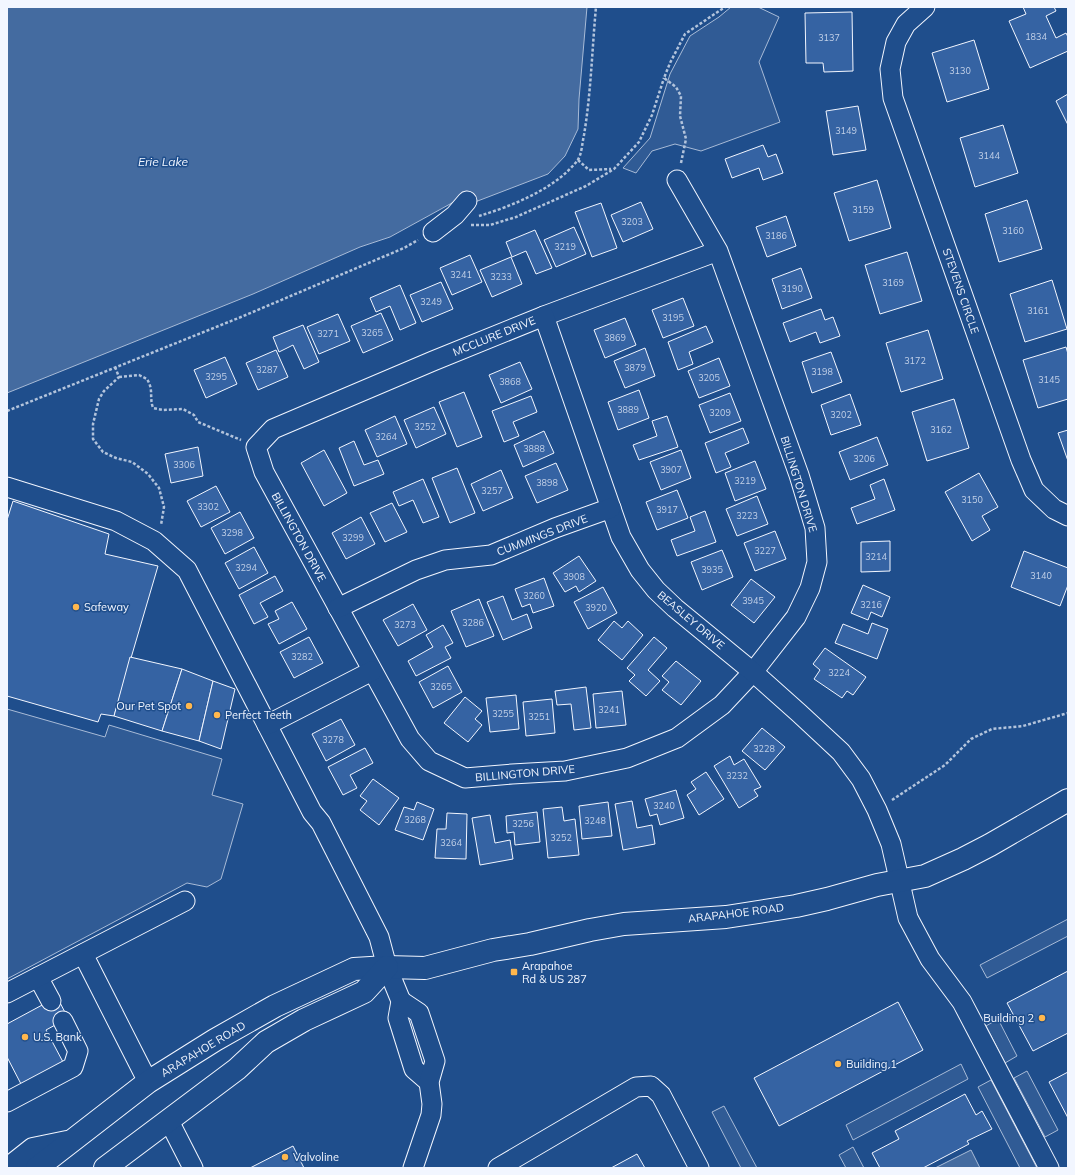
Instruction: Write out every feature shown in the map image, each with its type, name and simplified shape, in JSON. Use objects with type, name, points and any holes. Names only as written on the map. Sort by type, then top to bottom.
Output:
[{"type":"main road","name":"ARAPAHOE ROAD","points":[[37,1168],[148,1082],[215,1040],[275,1006],[354,969],[387,966],[425,968],[493,950],[624,924],[726,917],[789,907],[827,899],[877,885],[925,876],[963,859],[1017,831],[1068,800]]},
{"type":"main road","points":[[105,1168],[237,1069],[266,1042],[304,1020],[364,992],[387,966]]},
{"type":"main road","points":[[10,1168],[33,1149],[70,1141]]},
{"type":"street","name":"STEVENS CIRCLE","points":[[925,7],[906,24],[894,48],[890,68],[893,98],[1021,460],[1034,490],[1054,509],[1068,516]]},
{"type":"street","name":"BILLINGTON DRIVE","points":[[273,429],[256,447],[264,472],[410,739],[429,761],[465,778],[565,771],[627,758],[677,738],[722,705],[753,672],[796,617],[810,588],[817,562],[815,528],[799,475],[718,250],[677,180]]},
{"type":"street","points":[[433,232],[455,215],[467,200]]},
{"type":"street","name":"MCCLURE DRIVE","points":[[273,429],[544,316],[718,250]]},
{"type":"street","name":"BEASLEY DRIVE","points":[[544,316],[621,537],[640,570],[656,590],[675,608],[753,672],[841,752],[861,779],[877,810],[891,844],[908,918],[930,958],[962,1002],[1049,1168]]},
{"type":"street","points":[[7,487],[116,521],[154,541],[187,570],[266,725],[312,812],[321,823],[379,937],[387,966],[401,1001],[398,1018],[414,1069],[429,1082],[432,1104],[431,1116],[413,1168]]},
{"type":"street","name":"CUMMINGS DRIVE","points":[[338,608],[416,570],[445,560],[491,554],[555,528],[612,508]]},
{"type":"street","points":[[266,725],[372,671]]},
{"type":"street","points":[[7,993],[185,901]]},
{"type":"street","points":[[83,954],[148,1082]]},
{"type":"street","points":[[38,977],[51,1001]]},
{"type":"street","points":[[7,1102],[73,1067],[78,1051],[63,1021]]},
{"type":"street","points":[[498,1168],[636,1087],[651,1086],[661,1095],[699,1168]]},
{"type":"street","points":[[169,1121],[193,1168]]},
{"type":"path","points":[[477,216],[507,207],[544,188],[561,177],[578,160],[586,123],[596,7]]},
{"type":"path","points":[[468,225],[490,226],[516,217],[586,186],[614,169],[639,142],[652,115],[664,78],[685,34],[725,7]]},
{"type":"path","points":[[664,78],[676,86],[681,96],[680,116],[686,139],[677,180]]},
{"type":"path","points":[[578,160],[589,170],[614,169]]},
{"type":"path","points":[[7,411],[240,317],[404,248],[433,232]]},
{"type":"path","points":[[115,367],[119,376]]},
{"type":"path","points":[[160,530],[164,507],[159,488],[148,474],[138,466],[132,462],[116,458],[103,452],[93,439],[93,424],[99,399],[104,391],[119,376],[139,375],[147,378],[152,390],[150,400],[153,408],[163,410],[183,410],[194,414],[198,422],[221,432]]},
{"type":"path","points":[[877,810],[945,766],[971,739],[992,729],[1023,726],[1068,713]]},
{"type":"shaded area","points":[[731,7],[758,7],[779,17],[759,62],[780,122],[701,151],[675,144],[652,151],[636,173],[623,168],[650,138],[670,74],[690,36],[719,17]]},
{"type":"shaded area","points":[[7,709],[105,737],[109,725],[222,759],[212,795],[243,804],[221,879],[207,887],[187,883],[7,979]]},
{"type":"shaded area","points":[[1068,919],[1068,936],[987,978],[980,965]]},
{"type":"shaded area","points":[[998,1019],[1017,1056],[1005,1063],[986,1026]]},
{"type":"shaded area","points":[[961,1064],[968,1079],[853,1140],[846,1125]]},
{"type":"shaded area","points":[[1027,1071],[1058,1130],[1045,1137],[1014,1078]]},
{"type":"shaded area","points":[[991,1080],[1037,1168],[1020,1168],[978,1087]]},
{"type":"shaded area","points":[[724,1106],[757,1168],[741,1168],[712,1112]]},
{"type":"shaded area","points":[[853,1147],[864,1168],[846,1168],[839,1155]]},
{"type":"water","name":"Erie Lake","points":[[7,7],[587,7],[579,99],[578,129],[565,156],[548,174],[475,202],[461,198],[390,237],[360,247],[253,294],[7,393]]},
{"type":"water","points":[[971,1150],[980,1168],[935,1168]]},
{"type":"building","points":[[1023,7],[1054,7],[1056,11],[1046,16],[1056,38],[1066,33],[1068,37],[1068,51],[1030,68],[1009,21],[1026,14]]},
{"type":"building","points":[[852,12],[853,71],[824,72],[823,63],[806,63],[805,13]]},
{"type":"building","points":[[974,40],[989,89],[947,102],[932,53]]},
{"type":"building","points":[[1068,94],[1068,125],[1056,101]]},
{"type":"building","points":[[858,106],[866,150],[833,155],[826,111]]},
{"type":"building","points":[[1003,125],[1018,173],[975,187],[960,138]]},
{"type":"building","points":[[763,145],[768,157],[776,154],[783,173],[763,180],[759,168],[732,178],[725,159]]},
{"type":"building","points":[[877,180],[891,228],[849,241],[834,193]]},
{"type":"building","points":[[1027,200],[1042,249],[999,262],[985,214]]},
{"type":"building","points":[[641,202],[653,229],[623,242],[611,215]]},
{"type":"building","points":[[601,203],[617,248],[592,257],[575,212]]},
{"type":"building","points":[[786,216],[796,246],[767,257],[756,227]]},
{"type":"building","points":[[574,227],[586,254],[556,267],[544,240]]},
{"type":"building","points":[[535,230],[552,268],[536,274],[526,251],[512,257],[506,242]]},
{"type":"building","points":[[907,252],[922,301],[880,314],[865,265]]},
{"type":"building","points":[[470,255],[482,282],[452,295],[440,268]]},
{"type":"building","points":[[511,257],[522,284],[492,297],[480,270]]},
{"type":"building","points":[[801,268],[812,298],[782,309],[772,279]]},
{"type":"building","points":[[1052,280],[1067,329],[1025,342],[1010,294]]},
{"type":"building","points":[[441,282],[453,309],[422,322],[410,295]]},
{"type":"building","points":[[400,285],[416,323],[400,330],[390,306],[376,312],[370,298]]},
{"type":"building","points":[[683,298],[694,326],[663,338],[652,310]]},
{"type":"building","points":[[821,309],[825,320],[833,317],[840,336],[820,343],[816,332],[790,342],[783,323]]},
{"type":"building","points":[[381,313],[393,340],[363,353],[351,326]]},
{"type":"building","points":[[338,314],[350,341],[319,354],[307,327]]},
{"type":"building","points":[[625,318],[636,345],[605,358],[594,330]]},
{"type":"building","points":[[303,325],[319,362],[304,369],[293,345],[279,352],[273,337]]},
{"type":"building","points":[[706,326],[713,342],[689,352],[693,364],[678,370],[668,342]]},
{"type":"building","points":[[928,330],[943,379],[901,392],[886,343]]},
{"type":"building","points":[[1066,347],[1068,354],[1068,399],[1038,408],[1023,360]]},
{"type":"building","points":[[645,348],[655,376],[625,388],[614,361]]},
{"type":"building","points":[[276,350],[288,377],[258,390],[246,363]]},
{"type":"building","points":[[831,352],[842,382],[812,393],[802,362]]},
{"type":"building","points":[[225,357],[237,384],[206,398],[194,370]]},
{"type":"building","points":[[719,358],[730,386],[699,398],[688,371]]},
{"type":"building","points":[[520,362],[532,389],[501,403],[489,375]]},
{"type":"building","points":[[639,390],[649,418],[618,430],[608,402]]},
{"type":"building","points":[[464,392],[482,437],[457,447],[439,402]]},
{"type":"building","points":[[730,393],[741,421],[710,433],[699,405]]},
{"type":"building","points":[[850,394],[861,425],[831,435],[821,405]]},
{"type":"building","points":[[531,396],[537,412],[513,422],[519,436],[504,442],[492,411]]},
{"type":"building","points":[[954,399],[969,448],[927,461],[912,412]]},
{"type":"building","points":[[434,407],[446,434],[416,448],[404,420]]},
{"type":"building","points":[[395,416],[407,444],[377,457],[365,430]]},
{"type":"building","points":[[667,416],[678,447],[639,460],[633,445],[657,436],[652,421]]},
{"type":"building","points":[[743,428],[749,443],[725,453],[731,467],[716,473],[705,443]]},
{"type":"building","points":[[1068,430],[1068,461],[1058,433]]},
{"type":"building","points":[[544,431],[554,453],[523,467],[514,445]]},
{"type":"building","points":[[877,437],[888,465],[850,480],[839,452]]},
{"type":"building","points":[[354,441],[364,465],[378,460],[384,474],[354,486],[339,448]]},
{"type":"building","points":[[198,447],[203,476],[171,483],[165,454]]},
{"type":"building","points":[[324,450],[347,493],[324,506],[301,463]]},
{"type":"building","points":[[681,450],[691,478],[661,490],[650,462]]},
{"type":"building","points":[[755,461],[766,489],[735,501],[725,473]]},
{"type":"building","points":[[556,463],[568,490],[537,503],[525,476]]},
{"type":"building","points":[[457,468],[475,513],[450,523],[432,478]]},
{"type":"building","points":[[501,470],[513,498],[483,511],[471,484]]},
{"type":"building","points":[[979,473],[998,507],[982,516],[990,530],[972,541],[945,492]]},
{"type":"building","points":[[423,479],[439,517],[423,523],[413,500],[399,506],[393,492]]},
{"type":"building","points":[[884,479],[895,510],[857,524],[851,508],[875,499],[870,485]]},
{"type":"building","points":[[216,486],[230,512],[201,527],[187,501]]},
{"type":"building","points":[[677,490],[688,518],[657,530],[646,502]]},
{"type":"building","points":[[757,496],[768,524],[737,536],[726,509]]},
{"type":"building","name":"Safeway","points":[[13,501],[109,534],[105,554],[158,566],[114,716],[101,714],[98,722],[7,696],[7,520]]},
{"type":"building","points":[[392,503],[407,532],[385,542],[370,513]]},
{"type":"building","points":[[705,511],[716,542],[677,556],[671,540],[695,531],[690,517]]},
{"type":"building","points":[[240,512],[254,538],[225,554],[211,528]]},
{"type":"building","points":[[361,517],[375,544],[346,559],[332,533]]},
{"type":"building","points":[[775,531],[786,559],[755,571],[744,543]]},
{"type":"building","points":[[890,541],[890,571],[861,572],[861,542]]},
{"type":"building","points":[[254,547],[268,573],[239,589],[225,563]]},
{"type":"building","points":[[722,550],[733,577],[702,590],[691,562]]},
{"type":"building","points":[[1024,551],[1068,568],[1068,585],[1060,606],[1011,587]]},
{"type":"building","points":[[579,556],[596,581],[579,592],[576,586],[565,592],[553,573]]},
{"type":"building","points":[[275,576],[283,591],[260,603],[268,617],[254,624],[239,595]]},
{"type":"building","points":[[544,578],[554,606],[533,613],[530,604],[522,607],[515,589]]},
{"type":"building","points":[[751,579],[775,597],[754,623],[731,605]]},
{"type":"building","points":[[863,585],[890,597],[882,617],[871,612],[868,620],[851,613]]},
{"type":"building","points":[[603,587],[617,613],[588,629],[574,602]]},
{"type":"building","points":[[503,596],[512,620],[527,614],[532,628],[503,640],[487,602]]},
{"type":"building","points":[[479,599],[494,636],[466,647],[451,611]]},
{"type":"building","points":[[292,602],[307,629],[279,644],[268,624],[279,619],[275,611]]},
{"type":"building","points":[[413,604],[427,630],[398,646],[383,620]]},
{"type":"building","points":[[614,621],[622,628],[628,621],[643,635],[622,660],[598,640]]},
{"type":"building","points":[[872,623],[888,629],[877,659],[835,643],[843,624],[868,634]]},
{"type":"building","points":[[443,625],[453,643],[445,647],[451,658],[416,676],[408,661],[433,647],[426,635]]},
{"type":"building","points":[[309,637],[323,663],[294,678],[280,652]]},
{"type":"building","points":[[654,637],[667,648],[648,670],[660,681],[646,696],[629,681],[635,675],[627,668]]},
{"type":"building","points":[[825,648],[866,677],[853,695],[847,691],[842,698],[814,679],[820,670],[813,664]]},
{"type":"building","points":[[130,657],[182,669],[162,731],[114,716]]},
{"type":"building","points":[[676,661],[701,681],[681,705],[662,690],[669,682],[662,676]]},
{"type":"building","points":[[448,666],[462,692],[433,708],[419,682]]},
{"type":"building","name":"Our Pet Spot","points":[[182,669],[213,681],[199,741],[162,731]]},
{"type":"building","name":"Perfect Teeth","points":[[213,681],[235,689],[221,749],[199,741]]},
{"type":"building","points":[[586,687],[591,728],[574,730],[571,704],[557,705],[555,691]]},
{"type":"building","points":[[622,691],[626,725],[596,728],[593,694]]},
{"type":"building","points":[[516,695],[519,729],[490,732],[486,698]]},
{"type":"building","points":[[465,697],[482,711],[475,719],[482,725],[468,742],[444,723]]},
{"type":"building","points":[[552,699],[555,733],[526,736],[523,702]]},
{"type":"building","points":[[341,719],[355,745],[326,761],[312,734]]},
{"type":"building","points":[[762,728],[785,747],[765,770],[742,751]]},
{"type":"building","points":[[365,748],[373,763],[350,775],[357,788],[343,795],[328,767]]},
{"type":"building","points":[[730,756],[734,765],[744,759],[761,787],[754,790],[758,796],[739,808],[714,766]]},
{"type":"building","points":[[706,772],[724,799],[699,815],[687,795],[696,789],[691,782]]},
{"type":"building","points":[[373,779],[399,798],[379,825],[360,810],[367,801],[360,796]]},
{"type":"building","points":[[676,790],[684,818],[660,825],[657,814],[650,816],[645,799]]},
{"type":"building","points":[[632,801],[637,828],[652,825],[655,844],[623,850],[615,804]]},
{"type":"building","points":[[417,802],[434,809],[423,840],[395,830],[404,807],[414,810]]},
{"type":"building","points":[[608,802],[612,836],[582,839],[579,806]]},
{"type":"building","points":[[562,807],[564,821],[575,819],[579,855],[548,858],[543,809]]},
{"type":"building","points":[[537,812],[540,842],[515,845],[514,832],[507,833],[506,816]]},
{"type":"building","points":[[447,813],[467,814],[466,859],[435,858],[437,829],[446,829]]},
{"type":"building","points":[[490,815],[495,843],[510,840],[513,859],[480,865],[472,818]]},
{"type":"building","name":"Building 2","points":[[1068,971],[1068,1033],[1033,1051],[1007,1003]]},
{"type":"building","points":[[57,997],[68,1018],[46,1030],[63,1062],[21,1084],[7,1057],[7,1024]]},
{"type":"building","name":"Building 1","points":[[898,1002],[923,1050],[779,1126],[754,1078]]},
{"type":"building","points":[[1068,1072],[1068,1118],[1049,1082]]},
{"type":"building","points":[[965,1094],[976,1115],[982,1111],[992,1129],[967,1141],[969,1144],[923,1168],[880,1168],[872,1153],[899,1139],[895,1131]]},
{"type":"building","name":"Valvoline","points":[[293,1146],[304,1168],[250,1168]]},
{"type":"building","points":[[637,1154],[645,1168],[611,1168]]},
{"type":"place","name":"Safeway","points":[[76,607]]},
{"type":"place","name":"Our Pet Spot","points":[[189,706]]},
{"type":"place","name":"Perfect Teeth","points":[[217,715]]},
{"type":"place","name":"Arapahoe Rd & US 287","points":[[514,972]]},
{"type":"place","name":"Building 2","points":[[1042,1018]]},
{"type":"place","name":"U.S. Bank","points":[[25,1037]]},
{"type":"place","name":"Building 1","points":[[838,1064]]},
{"type":"place","name":"Valvoline","points":[[285,1157]]}]
